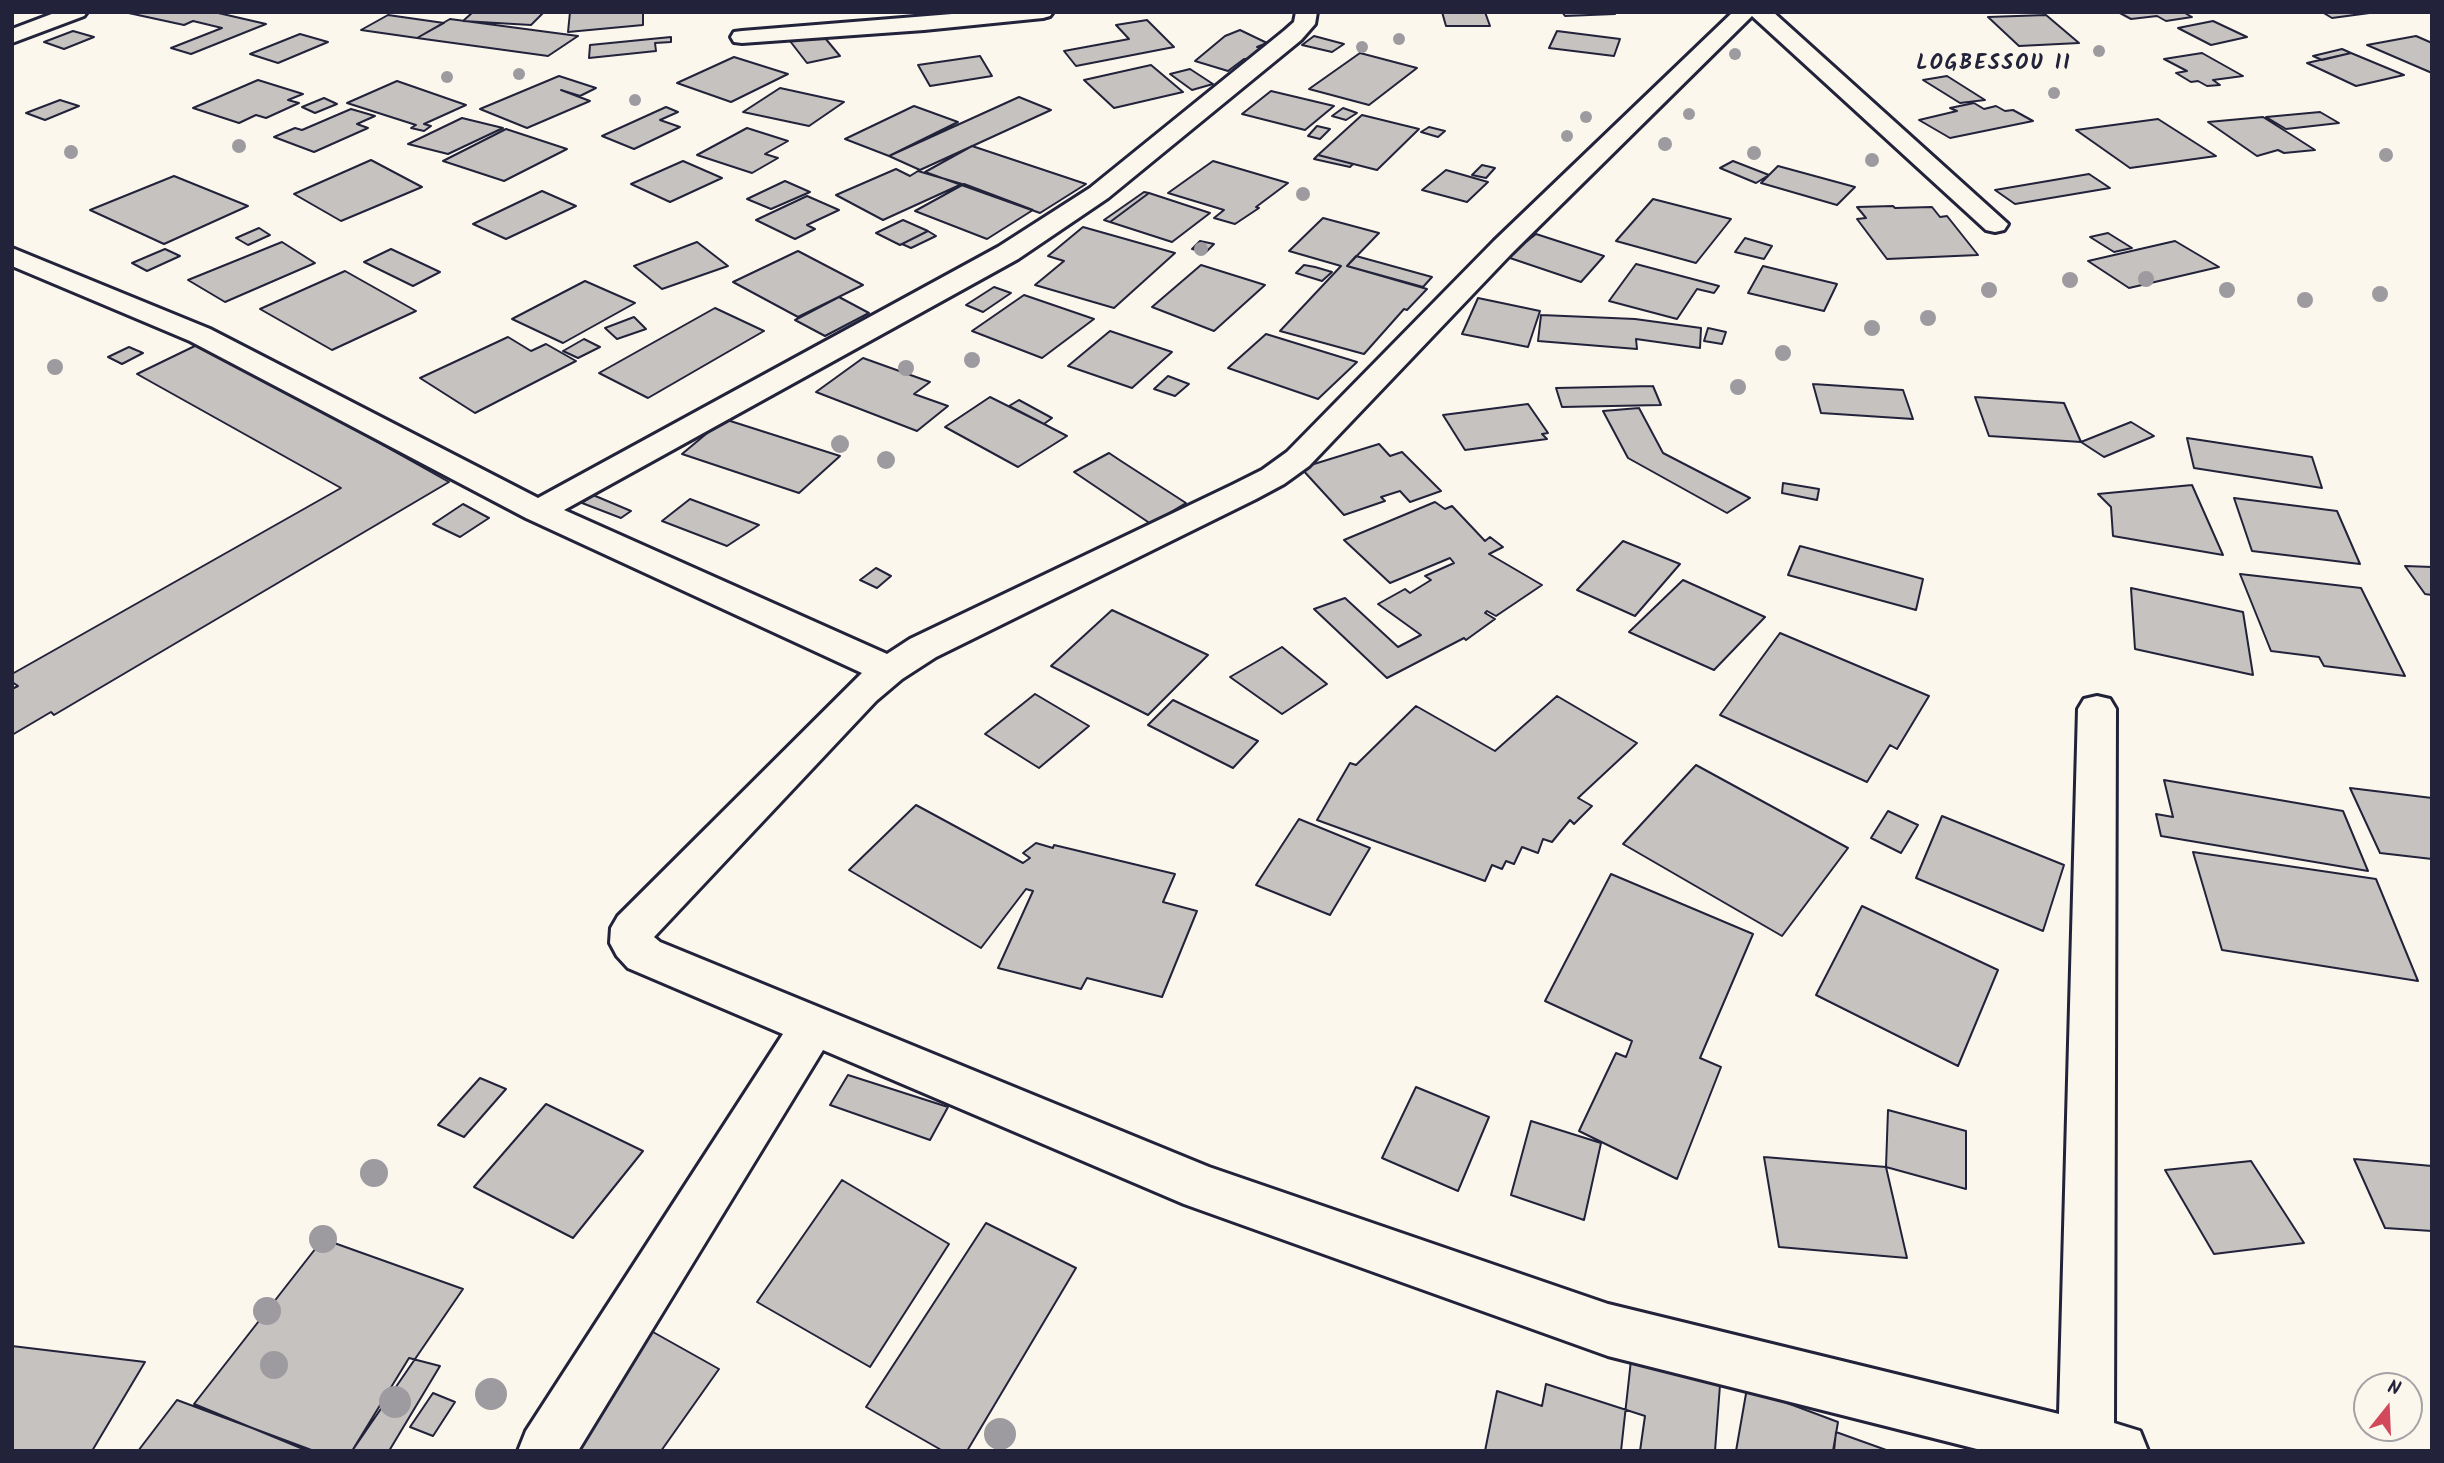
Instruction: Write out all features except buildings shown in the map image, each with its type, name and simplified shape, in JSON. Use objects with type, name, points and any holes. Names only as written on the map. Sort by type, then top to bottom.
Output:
[{"type":"street","points":[[12,37],[77,12]]},
{"type":"street","points":[[742,37],[1044,12]]},
{"type":"street","points":[[538,511],[1008,253],[1099,192],[1186,123],[1293,35],[1304,24],[1307,12]]},
{"type":"street","points":[[1745,12],[1503,247],[1298,458],[1273,477],[923,648],[889,670],[863,692],[633,928],[632,943],[644,955],[1202,1188],[1608,1330],[2097,1450],[2097,709]]},
{"type":"street","points":[[1759,12],[1994,224]]},
{"type":"street","points":[[12,256],[200,335],[538,511],[889,670]]},
{"type":"street","points":[[546,1451],[814,1025]]},
{"type":"district","name":"LOGBESSOU II","points":[[1994,65]]}]
